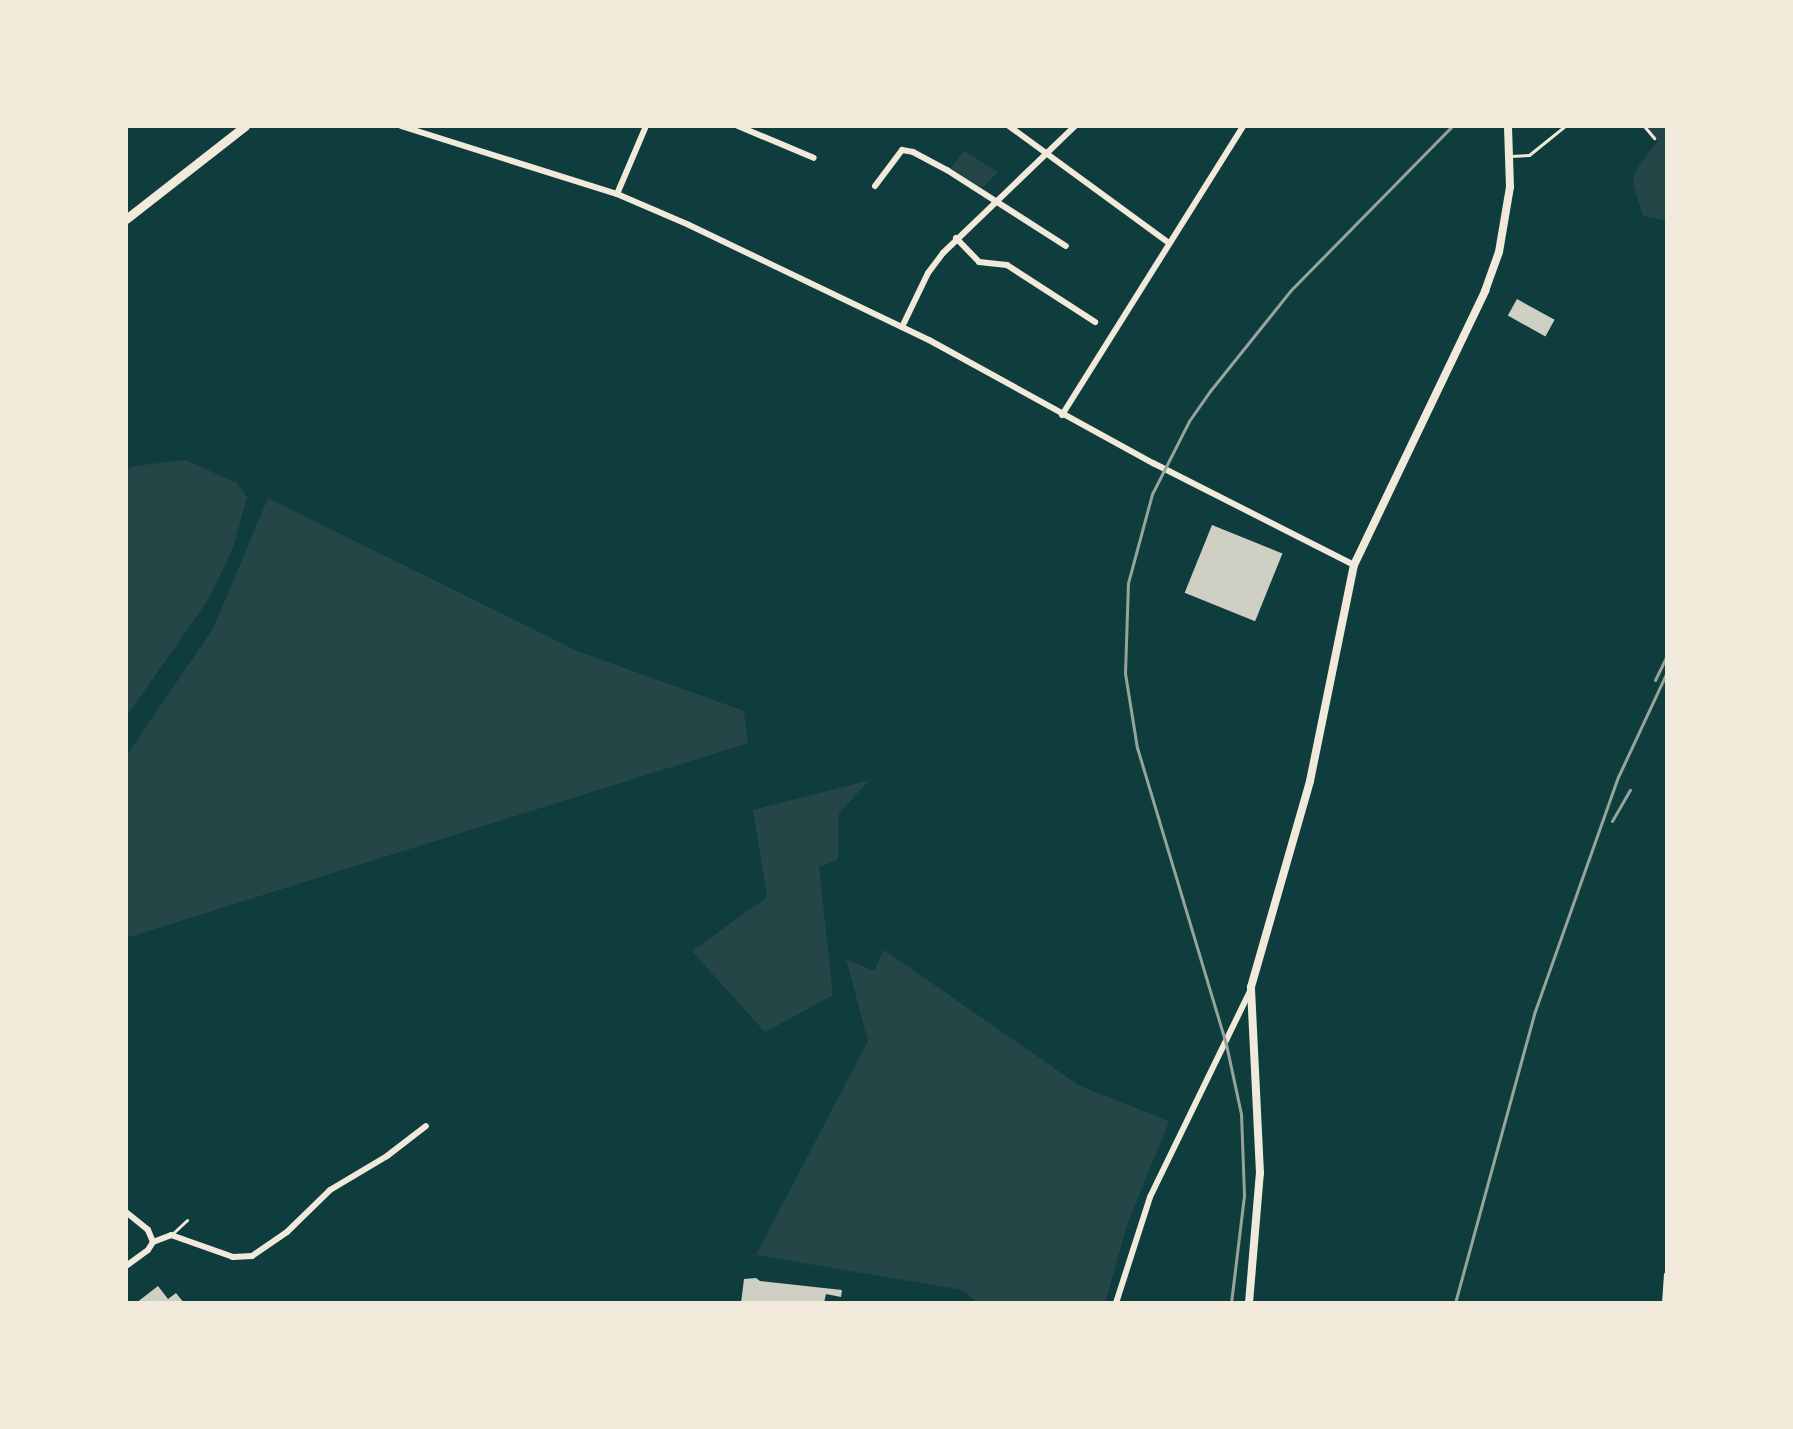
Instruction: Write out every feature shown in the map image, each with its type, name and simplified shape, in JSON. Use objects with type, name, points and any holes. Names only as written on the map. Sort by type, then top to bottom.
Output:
[{"type":"main road","points":[[126,219],[245,126]]},
{"type":"main road","points":[[1249,1303],[1260,1173],[1251,987],[1310,781],[1354,565],[1492,272],[1506,219],[1510,156],[1508,126]]},
{"type":"street","points":[[401,126],[617,194],[902,327],[1062,415],[1354,565]]},
{"type":"street","points":[[617,194],[646,126]]},
{"type":"street","points":[[738,126],[814,158]]},
{"type":"street","points":[[1009,126],[1169,243]]},
{"type":"street","points":[[902,327],[928,273],[956,238],[1075,126]]},
{"type":"street","points":[[1062,415],[1243,126]]},
{"type":"street","points":[[875,186],[902,150],[947,170],[1066,246]]},
{"type":"street","points":[[956,238],[979,262],[1007,265],[1095,322]]},
{"type":"street","points":[[1116,1303],[1150,1197],[1251,987]]},
{"type":"street","points":[[126,1266],[148,1250],[153,1242],[171,1235],[233,1257],[252,1256],[287,1232],[330,1190],[387,1156],[426,1126]]},
{"type":"street","points":[[126,1212],[148,1230],[153,1242]]},
{"type":"street","points":[[1665,1303],[1667,1275]]},
{"type":"lane","points":[[1510,156],[1529,155],[1565,126]]},
{"type":"lane","points":[[1644,126],[1654,138]]},
{"type":"lane","points":[[171,1235],[187,1220]]},
{"type":"shaded area","points":[[1644,126],[1667,126],[1667,221],[1643,216],[1633,183],[1636,170],[1657,142]]},
{"type":"shaded area","points":[[964,151],[998,172],[982,188],[951,168]]},
{"type":"shaded area","points":[[185,460],[237,483],[247,497],[233,548],[208,600],[126,717],[126,470],[134,466]]},
{"type":"shaded area","points":[[268,498],[577,651],[744,711],[748,743],[126,938],[126,756],[213,629]]},
{"type":"shaded area","points":[[870,780],[839,813],[838,859],[819,867],[833,995],[765,1032],[692,951],[767,897],[753,810]]},
{"type":"shaded area","points":[[884,950],[1080,1086],[1169,1121],[1127,1225],[1105,1303],[978,1303],[963,1290],[756,1255],[868,1041],[846,959],[874,971]]},
{"type":"building","points":[[1517,299],[1555,320],[1545,336],[1508,316]]},
{"type":"building","points":[[1212,525],[1282,553],[1255,621],[1185,593]]},
{"type":"building","points":[[756,1278],[760,1281],[842,1290],[841,1297],[826,1294],[824,1303],[741,1303],[744,1279]]},
{"type":"building","points":[[158,1286],[168,1299],[176,1293],[184,1303],[136,1303]]},
{"type":"railway","points":[[1231,1303],[1244,1195],[1241,1114],[1226,1044],[1137,748],[1125,673],[1128,583],[1152,494],[1189,421],[1210,391],[1290,291],[1452,126]]},
{"type":"railway","points":[[1655,680],[1667,655]]},
{"type":"railway","points":[[1455,1303],[1535,1011],[1618,777],[1667,672]]},
{"type":"railway","points":[[1612,821],[1630,790]]}]
